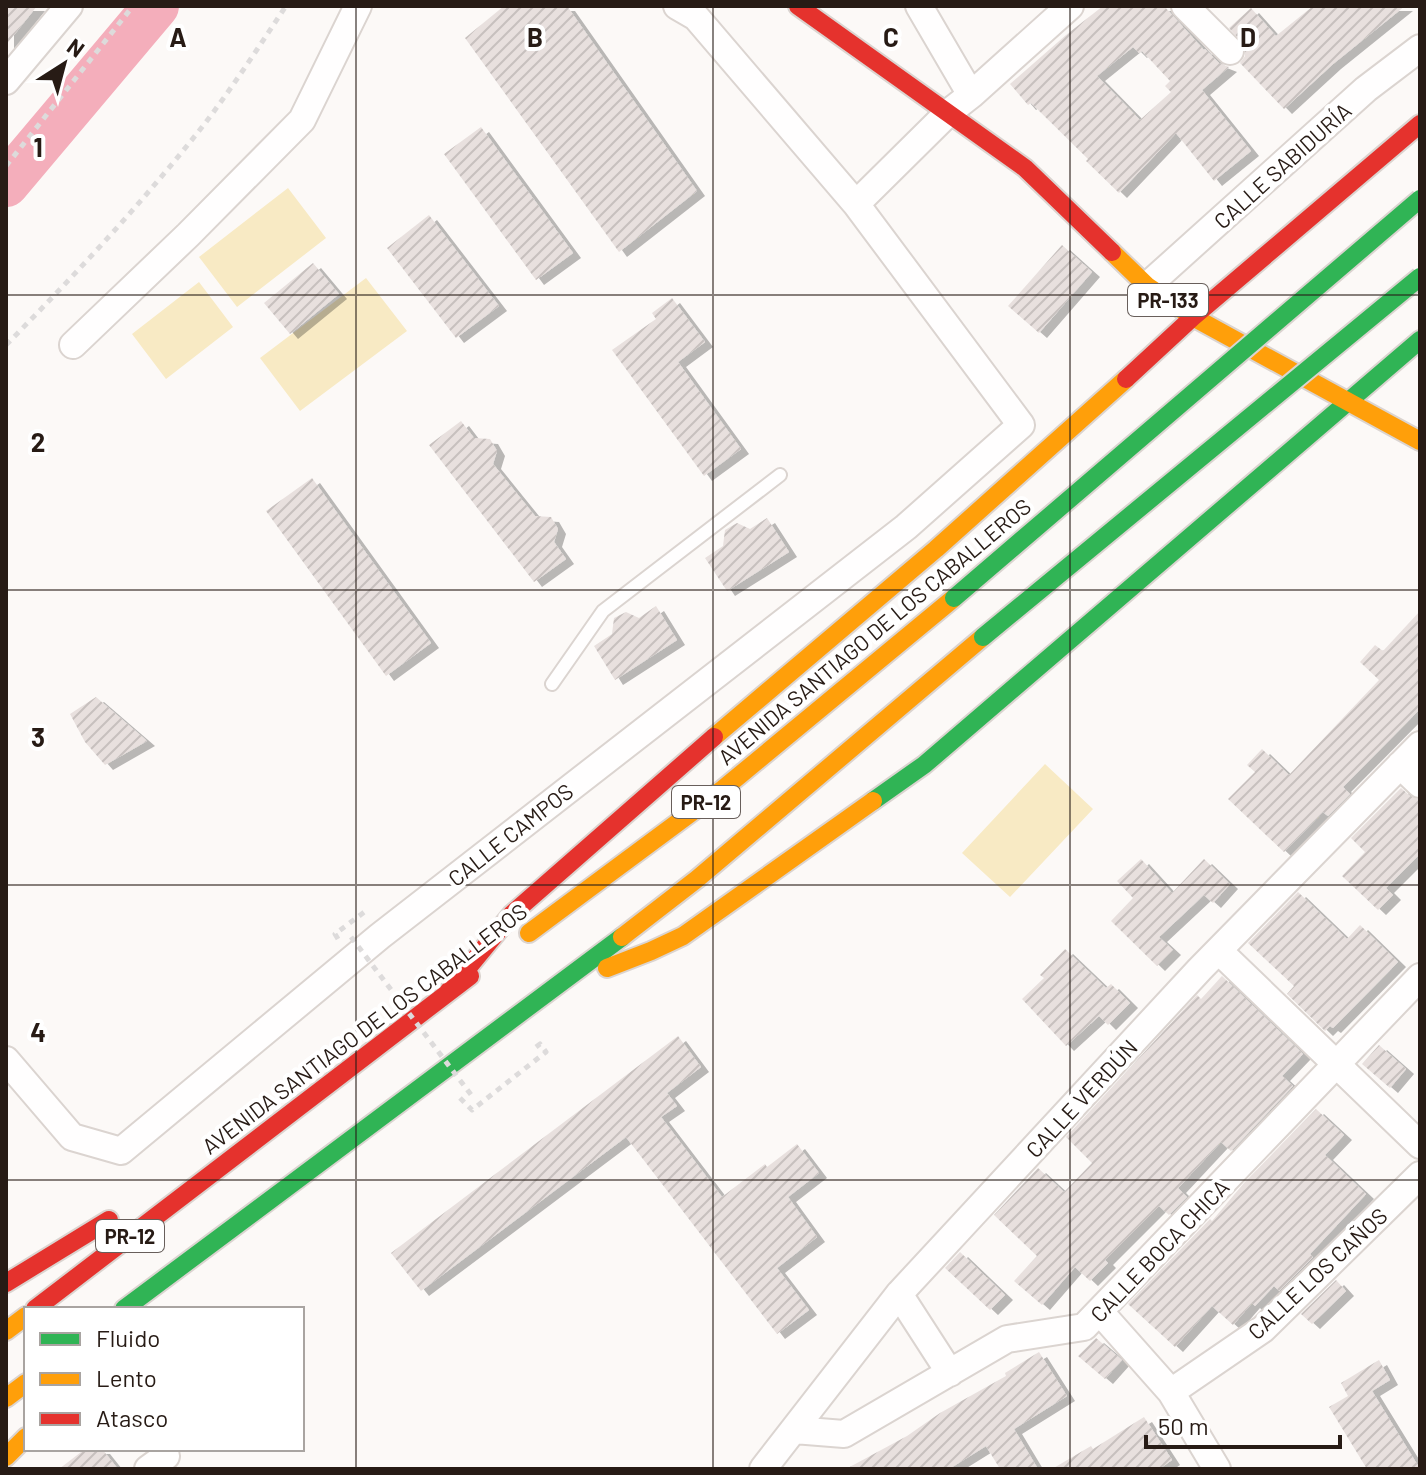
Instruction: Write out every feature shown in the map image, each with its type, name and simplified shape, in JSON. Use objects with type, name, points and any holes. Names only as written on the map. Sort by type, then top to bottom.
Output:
[{"type":"main road","name":"PR-133","points":[[798,6],[1025,168],[1147,286],[1193,317],[1420,441]]},
{"type":"main road","points":[[448,992],[512,914],[677,768],[992,500],[1193,317],[1420,124]]},
{"type":"main road","name":"AVENIDA SANTIAGO DE LOS CABALLEROS","points":[[38,1307],[448,992],[723,789],[954,598],[1420,199]]},
{"type":"main road","name":"PR-12","points":[[127,1307],[556,988],[697,879],[983,637],[1420,277]]},
{"type":"main road","points":[[556,988],[683,936],[924,765],[1420,340]]},
{"type":"main road","points":[[162,1191],[226,1163]]},
{"type":"main road","points":[[6,1283],[124,1210]]},
{"type":"main road","points":[[154,1307],[230,1229]]},
{"type":"main road","points":[[6,1331],[24,1318]]},
{"type":"main road","points":[[6,1398],[24,1384]]},
{"type":"main road","points":[[6,1457],[24,1439]]},
{"type":"street","points":[[6,81],[69,6]]},
{"type":"street","points":[[73,345],[302,120],[358,6]]},
{"type":"street","points":[[677,6],[696,17],[856,204],[948,113],[1070,6]]},
{"type":"street","points":[[919,6],[971,95]]},
{"type":"street","points":[[1185,6],[1230,51]]},
{"type":"street","name":"CALLE SABIDURÍA","points":[[1147,286],[1366,89],[1420,48]]},
{"type":"street","name":"CALLE CAMPOS","points":[[6,1060],[72,1137],[121,1151],[380,936],[906,527],[1021,425],[856,204]]},
{"type":"street","name":"CALLE VERDÚN","points":[[763,1469],[899,1294],[1219,951],[1420,745]]},
{"type":"street","points":[[1400,765],[1420,784]]},
{"type":"street","points":[[1219,951],[1420,1145]]},
{"type":"street","name":"CALLE BOCA CHICA","points":[[794,1430],[844,1434],[1007,1339],[1084,1327],[1420,977]]},
{"type":"street","name":"CALLE LOS CAÑOS","points":[[1171,1392],[1263,1329],[1420,1175]]},
{"type":"street","points":[[899,1294],[950,1373]]},
{"type":"street","points":[[1100,1312],[1171,1392],[1217,1469]]},
{"type":"lane","points":[[552,684],[603,611],[780,475]]},
{"type":"path","points":[[6,166],[133,6]]},
{"type":"path","points":[[6,345],[99,248],[159,178],[206,121],[286,6]]},
{"type":"path","points":[[351,937],[472,1096],[483,1088]]},
{"type":"path","points":[[472,1110],[546,1052],[540,1044],[528,1053]]},
{"type":"shaded area","points":[[288,188],[326,238],[237,307],[199,257]]},
{"type":"shaded area","points":[[366,278],[407,331],[300,411],[260,358]]},
{"type":"shaded area","points":[[199,282],[233,327],[166,379],[132,334]]},
{"type":"shaded area","points":[[1045,764],[1093,809],[1010,897],[962,853]]},
{"type":"building","points":[[6,6],[37,6],[6,45]]},
{"type":"building","points":[[504,6],[567,6],[697,191],[619,252],[465,38]]},
{"type":"building","points":[[1103,6],[1164,6],[1204,50],[1229,67],[1202,90],[1251,151],[1214,181],[1176,133],[1119,193],[1010,84]],"holes":[[[1133,47],[1139,53],[1142,51],[1170,81],[1165,86],[1171,92],[1140,120],[1097,76]]]},
{"type":"building","points":[[1313,6],[1405,6],[1333,64],[1284,109],[1240,63],[1245,56],[1245,46],[1229,28],[1251,8],[1276,36]]},
{"type":"building","points":[[481,127],[573,253],[536,280],[444,154]]},
{"type":"building","points":[[429,215],[499,306],[456,338],[387,248]]},
{"type":"building","points":[[1062,245],[1092,272],[1039,333],[1008,306]]},
{"type":"building","points":[[313,263],[339,294],[290,334],[264,303]]},
{"type":"building","points":[[672,298],[705,342],[678,362],[741,449],[704,476],[612,350],[656,319],[652,313]]},
{"type":"building","points":[[461,421],[474,438],[490,439],[497,451],[493,464],[535,516],[551,517],[558,529],[554,542],[566,559],[534,582],[429,445]]},
{"type":"building","points":[[312,478],[431,643],[386,676],[266,511]]},
{"type":"building","points":[[767,518],[789,552],[727,591],[705,558],[723,546],[725,530],[737,523],[750,529]]},
{"type":"building","points":[[656,606],[677,640],[615,680],[594,646],[612,634],[614,618],[626,612],[639,618]]},
{"type":"building","points":[[1420,611],[1420,709],[1343,787],[1350,794],[1328,816],[1323,812],[1284,852],[1228,799],[1255,772],[1247,765],[1262,749],[1289,775],[1379,680],[1360,662],[1375,645],[1383,651]]},
{"type":"building","points":[[96,697],[147,741],[105,765],[85,742],[70,714]]},
{"type":"building","points":[[1401,788],[1420,800],[1420,854],[1386,888],[1393,895],[1378,910],[1342,876],[1365,852],[1351,838]]},
{"type":"building","points":[[1141,859],[1172,893],[1204,859],[1230,884],[1213,903],[1204,895],[1159,937],[1173,950],[1157,966],[1111,921],[1133,898],[1117,881]]},
{"type":"building","points":[[1298,892],[1347,939],[1360,925],[1398,962],[1333,1028],[1330,1026],[1325,1031],[1287,994],[1294,986],[1248,943]]},
{"type":"building","points":[[1065,949],[1106,988],[1111,984],[1130,1003],[1108,1025],[1099,1016],[1066,1046],[1022,999],[1044,978],[1040,975]]},
{"type":"building","points":[[1222,976],[1303,1054],[1282,1076],[1293,1086],[1231,1151],[1221,1142],[1178,1188],[1187,1197],[1169,1215],[1159,1206],[1105,1260],[1108,1263],[1090,1281],[1075,1267],[1042,1305],[1014,1281],[1037,1256],[994,1215],[1038,1168],[1064,1192],[1092,1163],[1066,1137],[1197,995],[1201,999]]},
{"type":"building","points":[[678,1036],[701,1067],[667,1093],[677,1106],[661,1117],[722,1197],[797,1144],[819,1173],[788,1197],[817,1237],[777,1268],[809,1310],[777,1334],[626,1137],[421,1291],[391,1253]]},
{"type":"building","points":[[1379,1045],[1406,1069],[1390,1088],[1362,1064]]},
{"type":"building","points":[[1316,1109],[1344,1135],[1325,1155],[1366,1194],[1310,1254],[1313,1257],[1279,1291],[1274,1286],[1255,1306],[1252,1303],[1233,1325],[1212,1306],[1175,1347],[1128,1304],[1210,1219],[1212,1221],[1244,1183]]},
{"type":"building","points":[[960,1252],[1005,1295],[990,1310],[945,1268]]},
{"type":"building","points":[[1336,1280],[1346,1291],[1312,1324],[1301,1314]]},
{"type":"building","points":[[1096,1338],[1122,1360],[1105,1379],[1078,1356]]},
{"type":"building","points":[[1039,1352],[1067,1396],[1014,1429],[1038,1469],[1000,1469],[986,1446],[949,1469],[846,1469],[1006,1376],[1005,1373]]},
{"type":"building","points":[[1379,1360],[1390,1380],[1372,1391],[1420,1469],[1367,1469],[1329,1407],[1348,1396],[1341,1383]]},
{"type":"building","points":[[1144,1417],[1172,1460],[1159,1469],[1052,1469],[1091,1446],[1093,1449]]},
{"type":"building","points":[[82,1451],[104,1451],[118,1469],[59,1469]]},
{"type":"waterway","points":[[6,184],[156,6]]},
{"type":"traffic: fast","points":[[954,598],[1420,199]]},
{"type":"traffic: fast","points":[[983,637],[1420,277]]},
{"type":"traffic: fast","points":[[873,801],[924,765],[1420,340]]},
{"type":"traffic: fast","points":[[127,1307],[622,937]]},
{"type":"traffic: slow","points":[[1112,252],[1147,286],[1193,317],[1420,441]]},
{"type":"traffic: slow","points":[[714,737],[936,549],[1126,379]]},
{"type":"traffic: slow","points":[[529,933],[723,789],[954,598]]},
{"type":"traffic: slow","points":[[622,937],[697,879],[983,637]]},
{"type":"traffic: slow","points":[[607,968],[683,936],[873,801]]},
{"type":"traffic: slow","points":[[6,1331],[24,1318]]},
{"type":"traffic: slow","points":[[6,1398],[24,1384]]},
{"type":"traffic: slow","points":[[6,1457],[24,1439]]},
{"type":"traffic: jam","points":[[798,6],[1025,168],[1112,252]]},
{"type":"traffic: jam","points":[[1126,379],[1193,317],[1420,124]]},
{"type":"traffic: jam","points":[[448,992],[512,914],[714,737]]},
{"type":"traffic: jam","points":[[38,1307],[470,976]]},
{"type":"traffic: jam","points":[[6,1283],[109,1220]]}]
